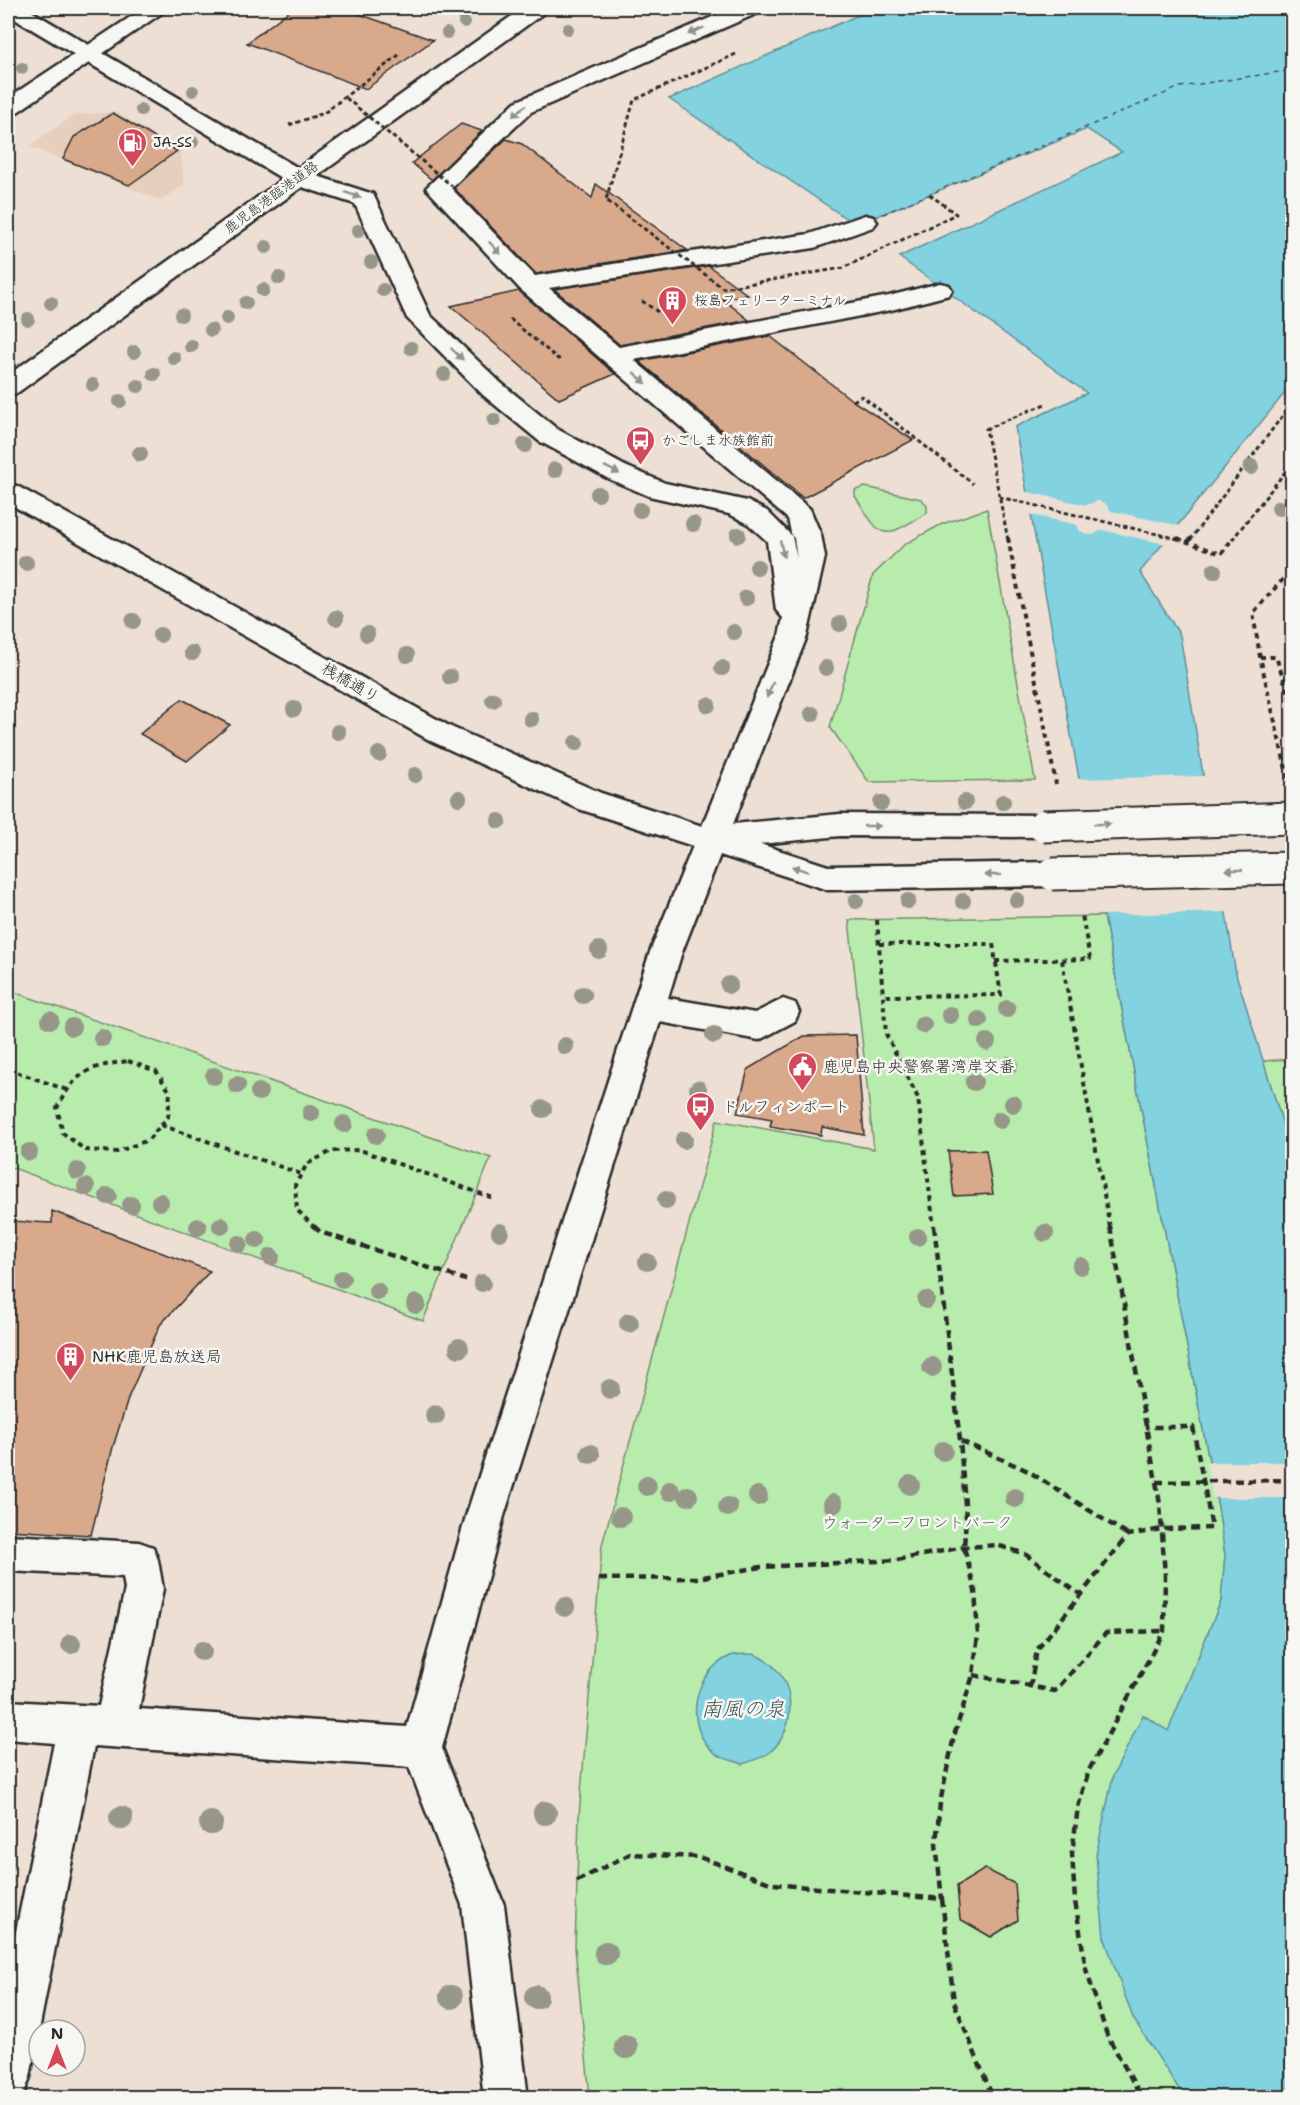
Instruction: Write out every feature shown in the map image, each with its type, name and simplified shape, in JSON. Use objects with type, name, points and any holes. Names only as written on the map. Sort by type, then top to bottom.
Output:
[{"type":"street","points":[[11,8],[298,178],[365,199],[419,318],[492,388],[548,435],[616,472],[658,490],[737,507],[757,517],[780,538],[792,636]]},
{"type":"street","points":[[8,108],[158,8]]},
{"type":"street","name":"鹿児島港臨港道路","points":[[8,387],[536,8]]},
{"type":"street","points":[[506,2097],[483,1905],[422,1748],[484,1516],[648,1007],[709,838],[792,636],[811,557],[800,515],[529,284],[438,189],[523,106],[750,8]]},
{"type":"street","points":[[529,284],[814,241],[865,222]]},
{"type":"street","points":[[615,356],[891,303],[940,290]]},
{"type":"street","name":"桟橋通り","points":[[8,492],[441,734],[590,801],[828,878],[1293,868]]},
{"type":"street","points":[[709,838],[840,825],[1043,826],[1291,803]]},
{"type":"street","points":[[648,1007],[759,1027],[783,1012]]},
{"type":"street","points":[[8,1553],[139,1560],[144,1588],[96,1726],[8,2077]]},
{"type":"street","points":[[8,1720],[422,1748]]},
{"type":"path","points":[[736,54],[634,100],[606,200],[723,288],[843,268],[956,214],[929,194]]},
{"type":"path","points":[[289,125],[324,113],[399,55]]},
{"type":"path","points":[[346,98],[452,186]]},
{"type":"path","points":[[510,319],[558,359]]},
{"type":"path","points":[[853,400],[862,396],[908,430],[973,484]]},
{"type":"path","points":[[1190,541],[1293,403]]},
{"type":"path","points":[[1045,404],[986,429],[1056,786]]},
{"type":"path","points":[[999,497],[1190,541],[1221,554],[1293,463]]},
{"type":"path","points":[[1291,803],[1253,613],[1293,569]]},
{"type":"path","points":[[1260,657],[1276,657],[1293,704]]},
{"type":"path","points":[[996,961],[1090,959],[1081,913]]},
{"type":"path","points":[[877,920],[886,1034],[918,1098],[960,1440],[966,1518],[964,1547],[975,1591],[977,1616],[978,1635],[972,1676],[954,1736],[940,1803],[936,1844],[954,2002],[993,2097]]},
{"type":"path","points":[[879,944],[993,944],[1001,995],[883,996]]},
{"type":"path","points":[[1062,960],[1156,1482],[1166,1576],[1164,1630],[1089,1770],[1078,1807],[1072,1852],[1075,1901],[1086,1969],[1107,2035],[1142,2097]]},
{"type":"path","points":[[128,1061],[156,1071],[170,1092],[168,1118],[148,1140],[117,1152],[85,1150],[63,1133],[57,1108],[67,1090],[70,1083],[96,1066],[128,1061]]},
{"type":"path","points":[[8,1069],[67,1090]]},
{"type":"path","points":[[161,1125],[301,1174]]},
{"type":"path","points":[[466,1280],[320,1232],[297,1210],[295,1185],[307,1164],[332,1151],[360,1150],[496,1199]]},
{"type":"path","points":[[1030,1687],[1037,1650],[1128,1535],[1162,1529],[1212,1528],[1193,1427],[1145,1427]]},
{"type":"path","points":[[960,1440],[1028,1472],[1128,1535]]},
{"type":"path","points":[[1156,1482],[1293,1480]]},
{"type":"path","points":[[598,1579],[697,1578],[761,1568],[897,1560],[964,1547],[997,1545],[1014,1548],[1081,1595]]},
{"type":"path","points":[[972,1676],[1055,1691],[1106,1633],[1164,1630]]},
{"type":"path","points":[[577,1881],[630,1854],[699,1857],[773,1884],[942,1899]]},
{"type":"shaded area","name":"JA-SS","points":[[116,112],[181,152],[184,185],[161,201],[29,146],[74,115]]},
{"type":"green space","points":[[865,487],[921,499],[927,505],[927,513],[891,532],[884,532],[872,522],[855,496],[855,490]]},
{"type":"green space","points":[[987,509],[1035,780],[869,782],[830,727],[873,575],[905,544],[942,524]]},
{"type":"green space","name":"ウォーターフロントパーク","points":[[1104,916],[1218,1507],[1225,1555],[1221,1601],[1168,1732],[1143,1715],[1184,2097],[590,2097],[575,1948],[579,1816],[602,1545],[717,1120],[874,1149],[849,920]]},
{"type":"green space","points":[[8,990],[491,1158],[423,1321],[8,1166]]},
{"type":"green space","points":[[1292,1059],[1292,1153],[1263,1061]]},
{"type":"water","points":[[874,8],[1292,8],[1292,384],[1140,572],[1180,635],[1236,974],[1292,1153],[1292,2097],[1184,2097],[1133,2018],[1104,1937],[1096,1855],[1113,1776],[1143,1715],[1168,1731],[1221,1601],[1225,1555],[1218,1507],[1104,916],[1015,427],[1087,393],[899,257],[1122,152],[1087,129],[856,225],[669,99]]},
{"type":"water","name":"南風の泉","points":[[755,1654],[773,1666],[782,1678],[787,1688],[790,1712],[784,1734],[769,1753],[743,1764],[719,1756],[706,1743],[699,1730],[696,1702],[706,1676],[716,1665],[731,1656]]},
{"type":"pier","points":[[1023,491],[1086,505],[1098,501],[1105,503],[1111,511],[1181,526],[1165,544],[1102,530],[1093,535],[1087,534],[1080,531],[1077,525],[1028,514]]},
{"type":"pier","points":[[1206,776],[1228,912],[1101,915],[1076,779]]},
{"type":"pier","points":[[1206,1462],[1292,1462],[1292,1498],[1213,1498]]},
{"type":"building","points":[[293,8],[342,8],[433,40],[366,89],[247,43]]},
{"type":"building","points":[[113,113],[177,151],[129,185],[63,159],[74,137]]},
{"type":"building","points":[[461,124],[482,131],[432,180],[412,163]]},
{"type":"building","points":[[506,139],[522,144],[592,198],[596,184],[687,250],[536,274],[454,188]]},
{"type":"building","points":[[709,266],[748,295],[723,299],[749,320],[620,345],[554,289]]},
{"type":"building","points":[[519,291],[615,374],[559,399],[451,306]]},
{"type":"building","points":[[770,336],[853,401],[913,440],[803,498],[639,361]]},
{"type":"building","points":[[182,699],[230,725],[187,761],[140,734]]},
{"type":"building","name":"鹿児島中央警察署湾岸交番","points":[[856,1035],[864,1135],[822,1127],[821,1135],[770,1126],[772,1119],[737,1113],[748,1069],[804,1036]]},
{"type":"building","points":[[986,1150],[993,1194],[954,1196],[948,1151]]},
{"type":"building","name":"NHK鹿児島放送局","points":[[52,1211],[210,1271],[160,1325],[129,1396],[113,1447],[91,1535],[8,1530],[8,1221],[52,1223]]},
{"type":"building","points":[[985,1869],[1015,1884],[1018,1920],[991,1937],[960,1919],[957,1886]]},
{"type":"ferry route","points":[[874,218],[1180,87],[1292,70]]},
{"type":"place","name":"JA-SS","points":[[132,168]]},
{"type":"place","name":"桜島フェリーターミナル","points":[[673,326]]},
{"type":"place","name":"かごしま水族館前","points":[[641,466]]},
{"type":"place","name":"鹿児島中央警察署湾岸交番","points":[[802,1092]]},
{"type":"place","name":"ドルフィンポート","points":[[701,1132]]},
{"type":"place","name":"NHK鹿児島放送局","points":[[71,1382]]}]
